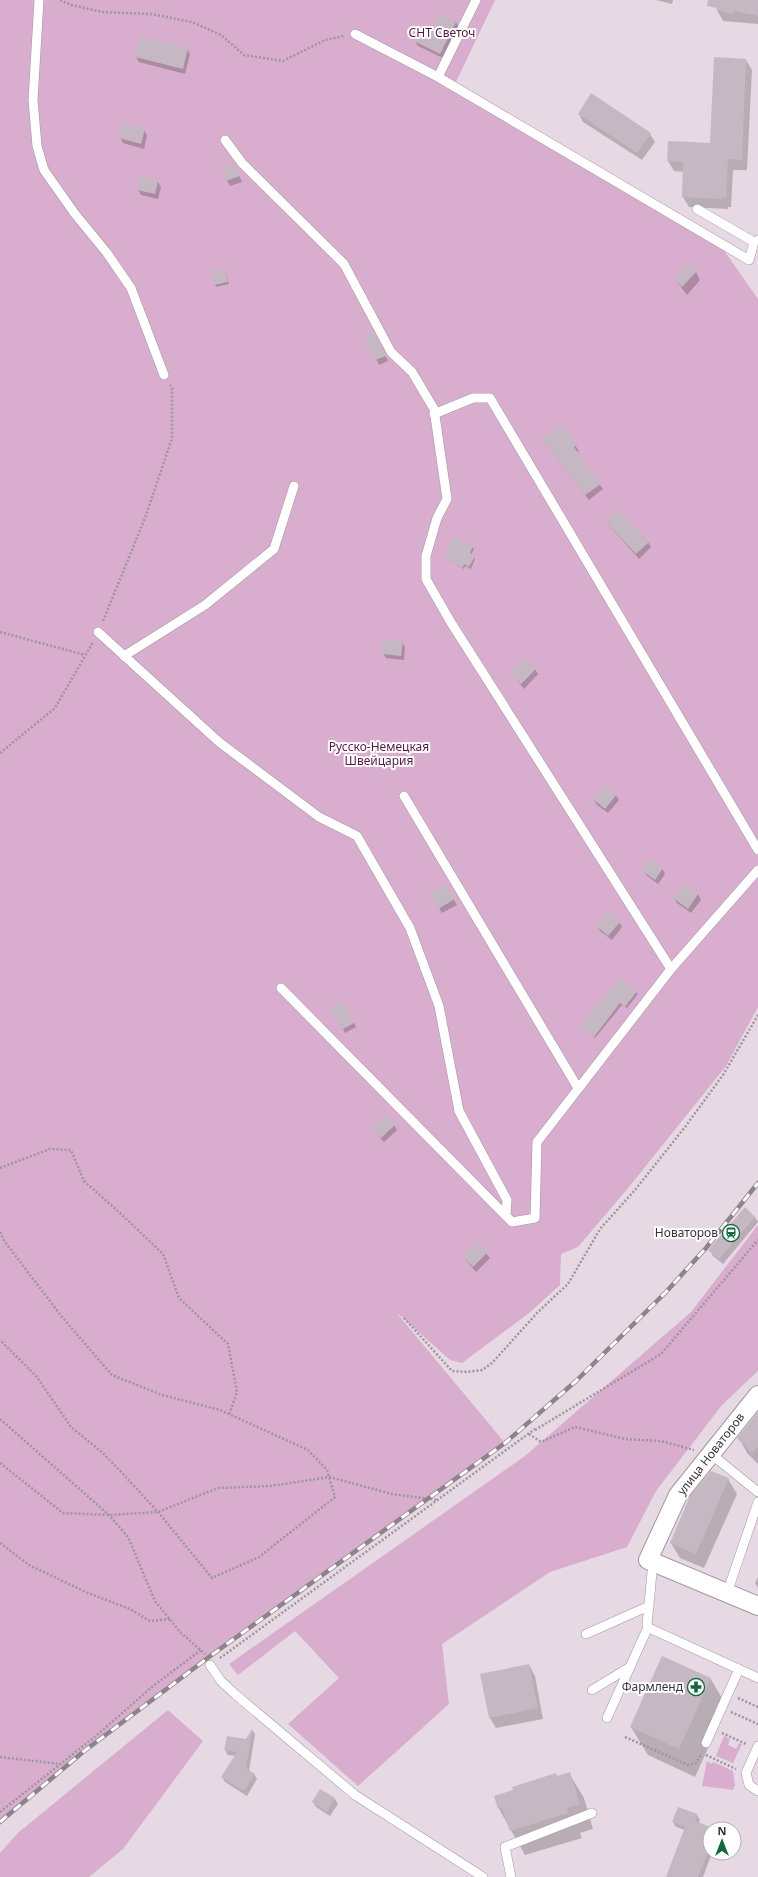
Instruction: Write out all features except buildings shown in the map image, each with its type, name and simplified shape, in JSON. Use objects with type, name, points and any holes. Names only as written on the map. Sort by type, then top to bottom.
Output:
[{"type":"street","name":"улица Новаторов","points":[[653,1562],[648,1560],[678,1495],[758,1395]]},
{"type":"street","points":[[653,1562],[758,1606]]},
{"type":"lane","points":[[39,0],[33,100],[37,146],[44,170],[74,214],[108,253],[131,288],[164,374]]},
{"type":"lane","points":[[438,77],[476,0]]},
{"type":"lane","points":[[355,34],[438,77],[749,260],[756,241],[698,209]]},
{"type":"lane","points":[[225,140],[242,163],[344,264],[391,352],[412,372],[434,409],[447,499],[437,518],[426,556],[426,579],[450,621],[671,969]]},
{"type":"lane","points":[[434,414],[473,398],[490,398],[758,850]]},
{"type":"lane","points":[[124,656],[205,605],[274,549],[294,486]]},
{"type":"lane","points":[[98,632],[219,742],[319,817],[357,836],[410,928],[439,1006],[459,1111],[507,1200],[506,1216]]},
{"type":"lane","points":[[404,796],[578,1088]]},
{"type":"lane","points":[[281,988],[512,1222],[535,1218],[537,1142],[671,969],[758,870]]},
{"type":"lane","points":[[710,1454],[758,1492]]},
{"type":"lane","points":[[727,1593],[758,1502]]},
{"type":"lane","points":[[607,1718],[648,1627],[653,1562]]},
{"type":"lane","points":[[586,1634],[649,1606]]},
{"type":"lane","points":[[648,1627],[650,1630],[758,1678]]},
{"type":"lane","points":[[210,1665],[221,1681],[236,1695],[355,1795],[483,1877]]},
{"type":"lane","points":[[592,1690],[630,1667]]},
{"type":"lane","points":[[706,1743],[739,1669]]},
{"type":"lane","points":[[758,1748],[746,1773],[749,1785],[758,1791]]},
{"type":"lane","points":[[510,1877],[505,1847],[592,1813]]},
{"type":"path","points":[[60,0],[72,5],[102,12],[151,14],[192,22],[221,35],[244,56],[284,61],[325,40],[355,34]]},
{"type":"path","points":[[0,753],[55,708],[98,632],[144,518],[172,438],[172,388],[164,374]]},
{"type":"path","points":[[0,632],[85,655]]},
{"type":"path","points":[[404,1318],[452,1371],[467,1372],[482,1370],[492,1363],[538,1312],[568,1284],[600,1229],[635,1190],[723,1075],[758,1015]]},
{"type":"path","points":[[0,1168],[50,1149],[71,1150],[84,1181],[163,1254],[179,1298],[228,1344],[237,1392],[229,1415]]},
{"type":"path","points":[[0,1232],[5,1242],[62,1317],[112,1375],[162,1395],[220,1410],[308,1450],[327,1470],[336,1497],[259,1557],[212,1578],[158,1512],[104,1454],[71,1427],[37,1377],[0,1340]]},
{"type":"path","points":[[529,1434],[662,1354],[758,1240]]},
{"type":"path","points":[[0,1419],[109,1515],[128,1537],[155,1601],[180,1632],[209,1657],[210,1665],[535,1429]]},
{"type":"path","points":[[529,1434],[541,1442],[575,1427],[625,1439],[661,1441],[710,1454]]},
{"type":"path","points":[[0,1463],[63,1513],[109,1515],[158,1512],[218,1488],[271,1486],[329,1477],[392,1494],[438,1500]]},
{"type":"path","points":[[0,1543],[29,1565],[130,1609],[150,1621],[170,1619]]},
{"type":"path","points":[[0,1812],[97,1735],[153,1686],[201,1650]]},
{"type":"path","points":[[728,1693],[758,1707]]},
{"type":"path","points":[[722,1708],[758,1724]]},
{"type":"path","points":[[712,1729],[758,1748]]},
{"type":"path","points":[[625,1737],[688,1765],[696,1763],[701,1753],[746,1773]]},
{"type":"path","points":[[0,1757],[61,1764]]},
{"type":"green space","name":"Русско-Немецкая Швейцария","points":[[0,0],[495,0],[456,82],[585,161],[723,249],[758,299],[758,1007],[726,1066],[629,1187],[578,1247],[561,1254],[560,1285],[528,1314],[462,1363],[450,1360],[396,1312],[505,1443],[209,1657],[83,1752],[0,1822]]},
{"type":"green space","points":[[758,1225],[758,1371],[722,1405],[656,1491],[627,1547],[550,1572],[442,1644],[449,1704],[358,1786],[288,1724],[339,1678],[295,1631],[238,1675],[229,1664],[525,1456],[691,1312]]},
{"type":"green space","points":[[168,1710],[203,1741],[123,1849],[89,1877],[0,1877],[0,1853],[19,1832]]},
{"type":"green space","points":[[724,1736],[730,1739],[728,1745],[736,1749],[739,1743],[742,1744],[733,1763],[716,1756]]},
{"type":"green space","points":[[707,1761],[712,1764],[713,1762],[733,1771],[735,1785],[733,1790],[702,1786]]},
{"type":"railway","points":[[0,1822],[83,1752],[209,1657],[505,1443],[576,1381],[666,1292],[706,1248],[758,1183]]},
{"type":"place","name":"Новаторов","points":[[731,1233]]},
{"type":"place","name":"Фармленд","points":[[696,1687]]},
{"type":"park label","name":"СНТ Светоч","points":[[442,33]]}]
